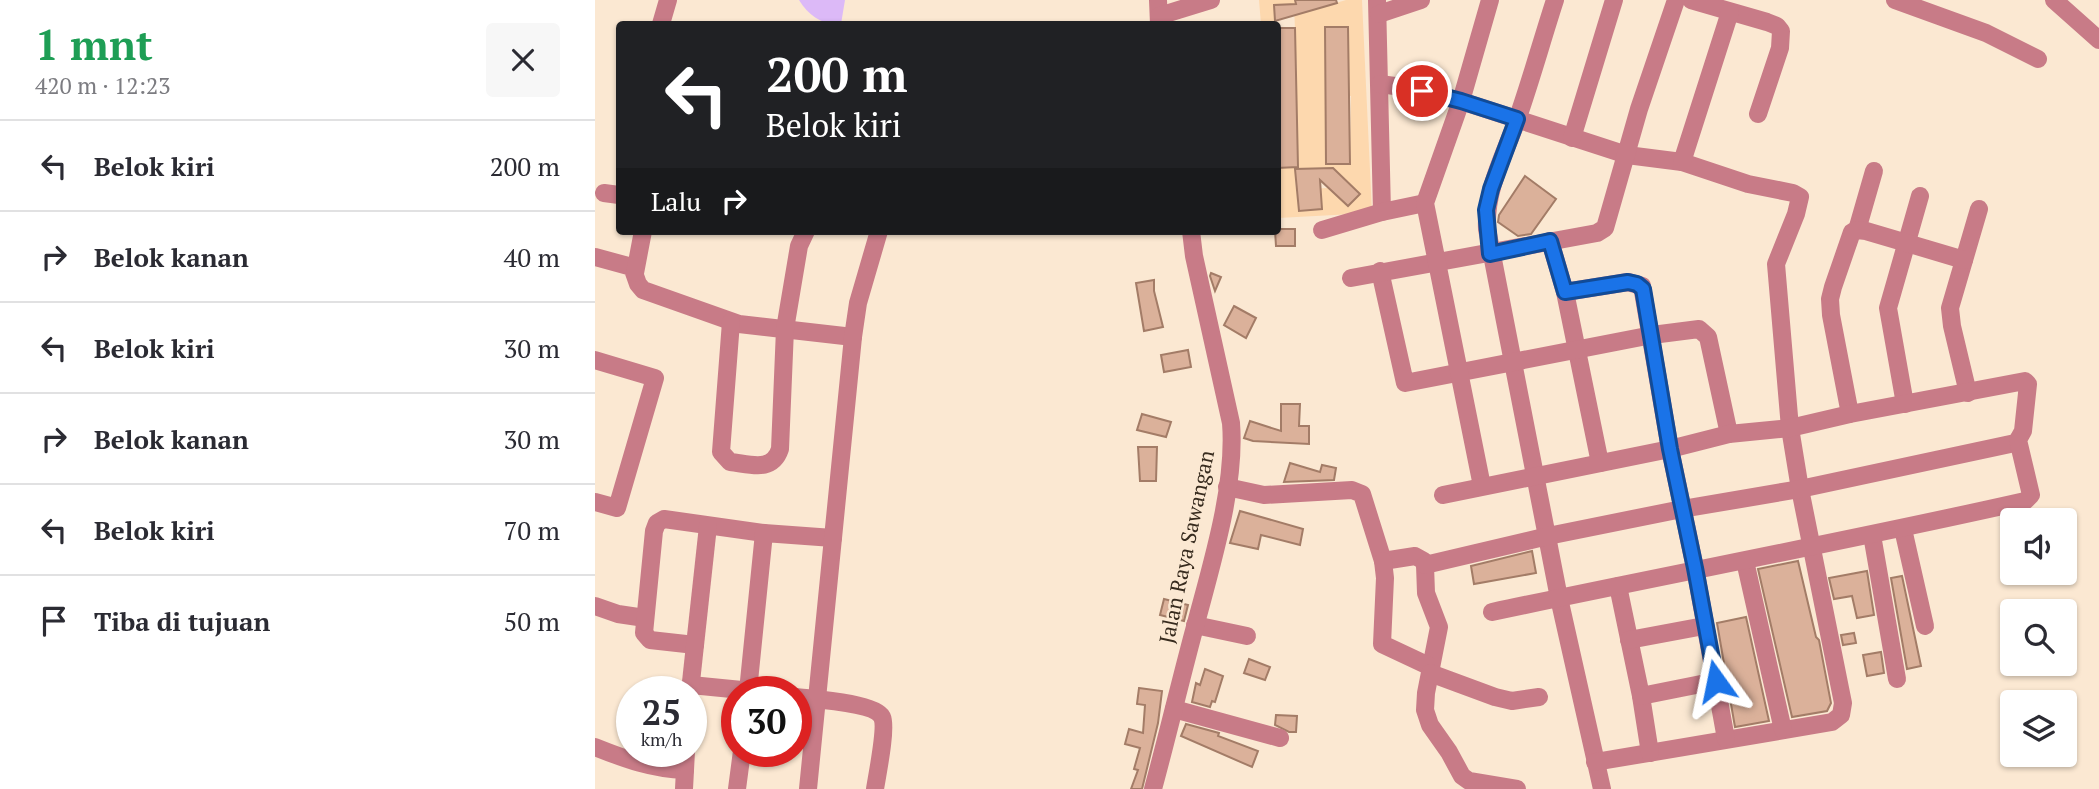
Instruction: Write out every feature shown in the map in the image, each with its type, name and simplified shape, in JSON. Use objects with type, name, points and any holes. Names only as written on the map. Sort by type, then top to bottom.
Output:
[{"type":"street","points":[[662,21],[669,0]]},
{"type":"street","points":[[1159,14],[1211,0]]},
{"type":"street","points":[[1382,212],[1378,7],[1421,0]]},
{"type":"street","points":[[1482,486],[1426,204],[1461,101],[1490,0]]},
{"type":"street","points":[[1555,0],[1486,210],[1490,254],[1515,363],[1534,475],[1602,789]]},
{"type":"street","points":[[1572,138],[1614,0]]},
{"type":"street","points":[[1351,278],[1597,233],[1605,228],[1639,109],[1676,0]]},
{"type":"street","points":[[1691,0],[1710,3],[1730,12],[1767,22],[1781,31],[1780,48],[1758,114]]},
{"type":"street","points":[[1895,0],[1986,33],[2038,59]]},
{"type":"street","points":[[2054,0],[2099,40]]},
{"type":"street","points":[[1682,162],[1730,12]]},
{"type":"street","points":[[1380,84],[1461,101],[1627,155],[1682,162],[1739,182],[1793,193],[1800,197],[1776,264],[1790,428],[1843,703],[1842,710],[1832,722],[1595,762]]},
{"type":"street","points":[[1850,414],[1831,314],[1831,299],[1848,239],[1857,230],[1874,171]]},
{"type":"street","points":[[1905,404],[1888,308],[1920,196]]},
{"type":"street","points":[[1322,230],[1382,212],[1426,204]]},
{"type":"street","points":[[1968,393],[1950,317],[1951,300],[1979,209]]},
{"type":"street","points":[[1857,230],[1964,260]]},
{"type":"street","points":[[635,274],[642,235]]},
{"type":"street","points":[[722,319],[721,452],[730,462],[768,465],[777,457],[780,449],[785,329],[799,246],[804,235]]},
{"type":"street","points":[[808,789],[853,337],[858,303],[878,235]]},
{"type":"street","name":"Jalan Raya Sawangan","points":[[1153,789],[1227,487],[1233,442],[1191,235]]},
{"type":"street","points":[[1550,241],[1565,292],[1600,463]]},
{"type":"street","points":[[595,257],[632,267],[643,290],[722,319],[853,337]]},
{"type":"street","points":[[1380,271],[1405,383],[1694,328],[1706,333],[1729,434]]},
{"type":"street","points":[[1565,292],[1628,282],[1643,289],[1670,449],[1726,739]]},
{"type":"street","points":[[595,360],[655,378],[617,508],[595,502]]},
{"type":"street","points":[[1425,565],[1548,536],[1800,489],[2015,443],[2023,431],[2028,384],[2025,381],[2013,382],[1790,428],[1729,434],[1670,449],[1443,495]]},
{"type":"street","points":[[1492,612],[1695,568],[1871,536],[2029,499],[2031,495],[2018,440]]},
{"type":"street","points":[[1227,487],[1264,495],[1352,490],[1362,494],[1383,561],[1383,645],[1431,670],[1495,697],[1512,701],[1539,697]]},
{"type":"street","points":[[695,645],[650,640],[645,637],[654,531],[657,523],[664,519],[765,533],[833,538]]},
{"type":"street","points":[[691,676],[708,526]]},
{"type":"street","points":[[1903,529],[1925,626]]},
{"type":"street","points":[[751,676],[765,533]]},
{"type":"street","points":[[1871,536],[1897,680]]},
{"type":"street","points":[[1383,561],[1415,556],[1424,561],[1426,593],[1439,626],[1425,710],[1430,725],[1462,776],[1469,781],[1517,789]]},
{"type":"street","points":[[1745,561],[1783,730]]},
{"type":"street","points":[[1618,586],[1650,753]]},
{"type":"street","points":[[595,606],[618,614],[645,618]]},
{"type":"street","points":[[1195,625],[1247,636]]},
{"type":"street","points":[[1629,640],[1704,626]]},
{"type":"street","points":[[1641,696],[1716,681]]},
{"type":"street","points":[[812,698],[863,707],[881,716],[883,729],[875,789]]},
{"type":"street","points":[[1174,709],[1280,738]]},
{"type":"street","points":[[595,747],[643,765],[663,770],[685,770]]},
{"type":"street","points":[[684,789],[685,767]]},
{"type":"street","points":[[737,789],[740,767]]},
{"type":"shaded area","points":[[799,0],[845,0],[842,21],[824,21],[807,11]]},
{"type":"shaded area","points":[[1259,0],[1295,0],[1299,14],[1346,0],[1362,0],[1372,213],[1281,218],[1281,168],[1298,167],[1296,83],[1281,81],[1297,80],[1294,5],[1275,5],[1275,21],[1261,21]],"holes":[[[1327,95],[1351,96],[1350,164],[1326,164]],[[1329,168],[1329,188],[1296,189],[1295,170]],[[1321,193],[1322,209],[1299,211]]]},
{"type":"building","points":[[1295,0],[1336,0],[1337,3],[1275,21],[1274,5],[1296,4]]},
{"type":"building","points":[[1325,27],[1348,27],[1350,164],[1326,164]]},
{"type":"building","points":[[1281,28],[1295,28],[1298,167],[1281,168]]},
{"type":"building","points":[[1333,168],[1360,194],[1348,206],[1320,180],[1322,209],[1299,211],[1295,169]]},
{"type":"building","points":[[1525,176],[1556,199],[1531,234],[1518,236],[1498,222],[1499,215]]},
{"type":"building","points":[[1281,229],[1295,229],[1295,246],[1276,246],[1275,235],[1281,235]]},
{"type":"building","points":[[1211,273],[1221,277],[1215,291],[1210,276]]},
{"type":"building","points":[[1154,280],[1163,327],[1144,331],[1136,283]]},
{"type":"building","points":[[1234,306],[1256,318],[1246,338],[1224,325]]},
{"type":"building","points":[[1188,350],[1191,367],[1164,372],[1161,355]]},
{"type":"building","points":[[1281,404],[1300,404],[1299,426],[1309,426],[1309,444],[1253,441],[1244,438],[1250,421],[1281,431]]},
{"type":"building","points":[[1142,414],[1171,422],[1166,437],[1137,430]]},
{"type":"building","points":[[1138,447],[1157,447],[1156,481],[1140,481]]},
{"type":"building","points":[[1290,463],[1320,472],[1322,465],[1336,468],[1334,480],[1284,482]]},
{"type":"building","points":[[1240,511],[1303,529],[1300,545],[1261,535],[1258,549],[1230,543]]},
{"type":"building","points":[[1532,551],[1536,573],[1474,584],[1471,566]]},
{"type":"building","points":[[1798,561],[1816,637],[1819,640],[1831,703],[1827,711],[1792,717],[1758,569]]},
{"type":"building","points":[[1867,571],[1874,615],[1857,618],[1852,596],[1834,599],[1829,578]]},
{"type":"building","points":[[1902,576],[1921,666],[1907,669],[1891,578]]},
{"type":"building","points":[[1164,599],[1188,605],[1184,621],[1160,615]]},
{"type":"building","points":[[1746,617],[1769,721],[1735,727],[1717,623]]},
{"type":"building","points":[[1854,633],[1856,643],[1843,645],[1841,635]]},
{"type":"building","points":[[1881,652],[1884,673],[1867,676],[1863,655]]},
{"type":"building","points":[[1249,659],[1270,667],[1265,680],[1244,673]]},
{"type":"building","points":[[1205,669],[1223,676],[1215,702],[1212,701],[1210,707],[1192,702],[1196,683],[1200,685]]},
{"type":"building","points":[[1139,688],[1162,691],[1158,723],[1142,789],[1131,789],[1138,770],[1134,769],[1140,748],[1125,744],[1129,729],[1143,733],[1145,705],[1137,704]]},
{"type":"building","points":[[1276,715],[1297,716],[1296,732],[1289,732],[1275,725]]},
{"type":"building","points":[[1186,724],[1219,733],[1218,736],[1258,751],[1252,767],[1181,736]]},
{"type":"route","points":[[1422,91],[1517,119],[1486,210],[1490,254],[1550,241],[1565,292],[1628,282],[1642,286],[1670,449],[1716,681]]}]
